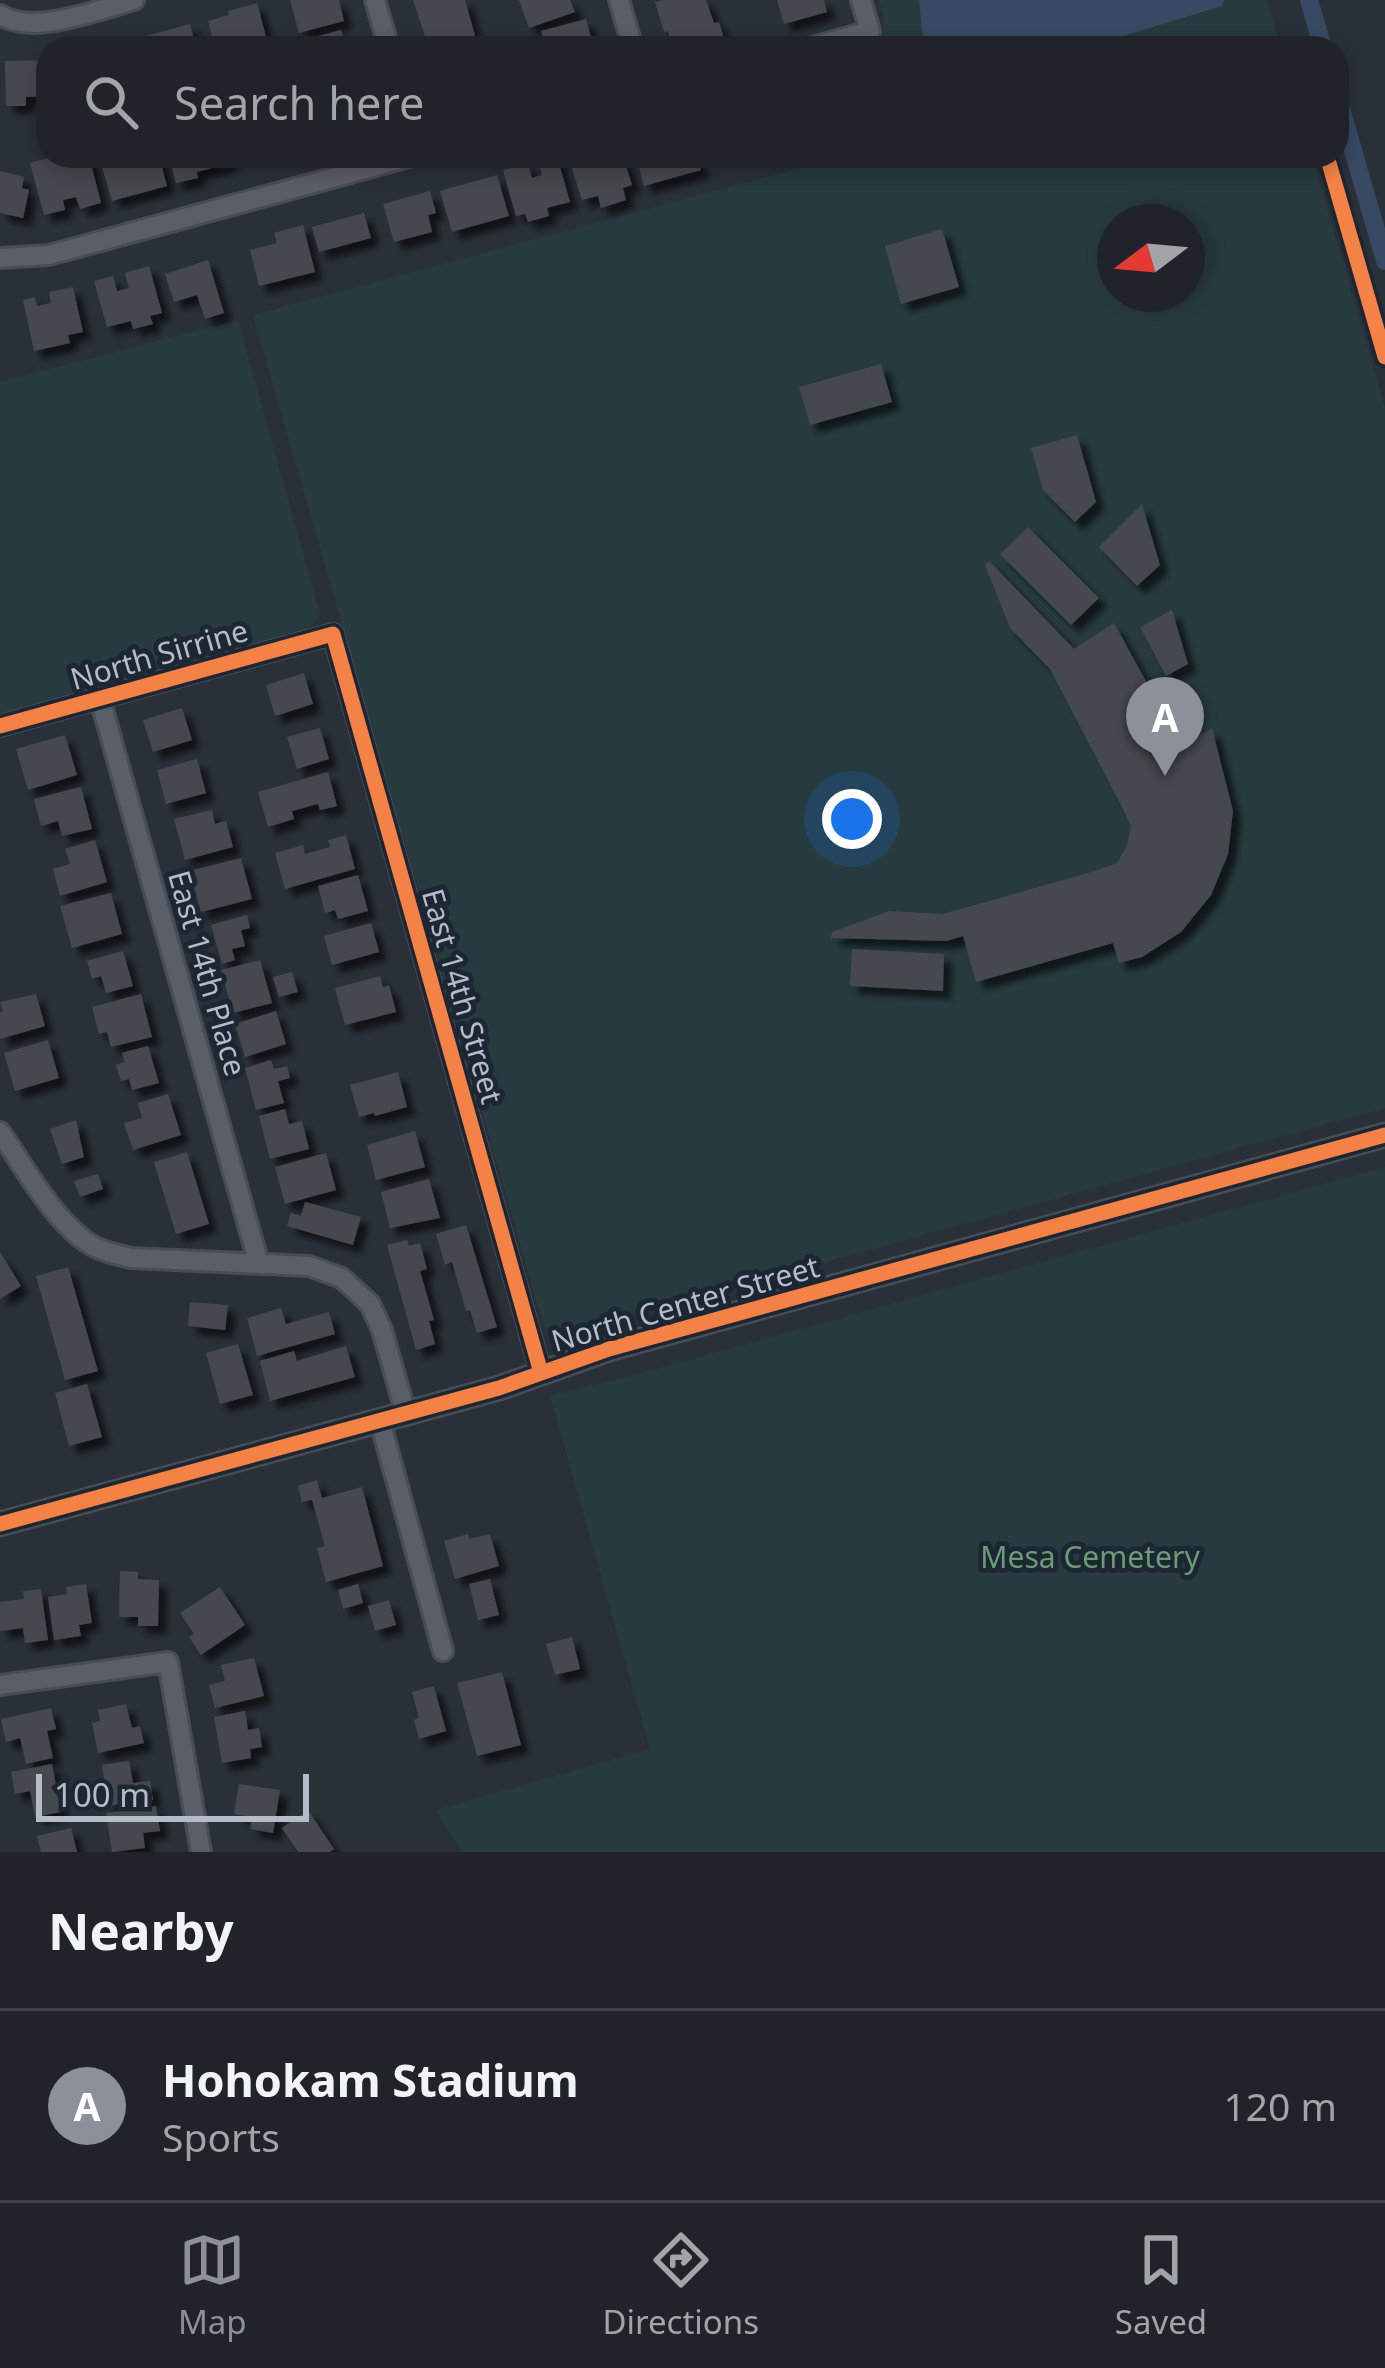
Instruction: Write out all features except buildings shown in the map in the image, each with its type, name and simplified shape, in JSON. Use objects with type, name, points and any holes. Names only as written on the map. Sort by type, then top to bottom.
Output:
[{"type":"street","points":[[4,18],[48,23],[134,0]]},
{"type":"street","points":[[375,0],[386,36]]},
{"type":"street","points":[[619,0],[630,36]]},
{"type":"street","points":[[852,36],[870,31],[861,0]]},
{"type":"street","points":[[0,258],[50,255],[369,168]]},
{"type":"street","name":"North Sirrine","points":[[0,726],[333,634]]},
{"type":"street","name":"East 14th Street","points":[[333,634],[541,1373]]},
{"type":"street","name":"East 14th Place","points":[[100,699],[259,1264]]},
{"type":"street","points":[[0,1132],[58,1215],[81,1238],[106,1252],[131,1258],[309,1266],[342,1278],[370,1304],[406,1414]]},
{"type":"street","name":"North Center Street","points":[[0,1524],[499,1388],[609,1349],[1385,1135]]},
{"type":"street","points":[[380,1421],[443,1651]]},
{"type":"street","points":[[0,1685],[168,1662],[201,1852]]},
{"type":"green space","points":[[879,0],[1267,0],[1278,36],[882,36]]},
{"type":"green space","points":[[800,168],[1315,168],[1385,407],[1385,1108],[557,1336],[549,1333],[253,315]]},
{"type":"green space","points":[[238,320],[318,619],[306,630],[0,714],[0,382]]},
{"type":"green space","name":"Mesa Cemetery","points":[[1385,1167],[1385,1852],[462,1852],[435,1810],[650,1749],[550,1396]]},
{"type":"water","points":[[919,0],[1224,0],[1222,6],[1123,36],[923,36]]},
{"type":"waterway","points":[[1309,0],[1320,36]]},
{"type":"waterway","points":[[1349,136],[1385,261]]},
{"type":"cycle path","points":[[1330,168],[1385,357]]},
{"type":"cycle path","points":[[0,726],[333,634],[541,1373]]},
{"type":"cycle path","points":[[0,1524],[499,1388],[609,1349],[1385,1135]]},
{"type":"place","name":"Hohokam Stadium","points":[[1165,776]]}]
